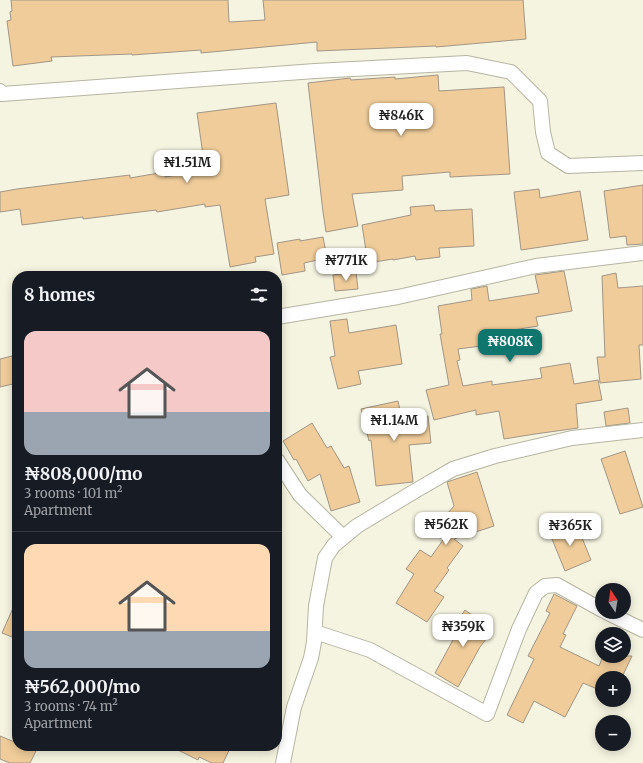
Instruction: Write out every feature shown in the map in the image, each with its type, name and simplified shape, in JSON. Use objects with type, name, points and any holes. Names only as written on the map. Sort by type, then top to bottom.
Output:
[{"type":"street","points":[[0,91],[2,94],[315,71],[467,63],[511,72],[540,100],[543,132],[548,153],[568,166],[643,163]]},
{"type":"street","points":[[282,316],[398,297],[536,266],[643,253]]},
{"type":"street","points":[[283,763],[294,707],[311,658],[315,632],[316,606],[325,558],[334,545],[370,518],[453,469],[495,456],[572,438],[643,430]]},
{"type":"street","points":[[282,468],[300,495],[343,537]]},
{"type":"street","points":[[315,632],[370,650],[488,714],[519,628],[536,593],[545,586],[557,585],[595,606]]},
{"type":"street","points":[[620,619],[643,630]]},
{"type":"building","points":[[11,0],[228,0],[229,22],[265,20],[263,0],[523,0],[526,39],[436,47],[317,51],[317,42],[201,53],[201,50],[132,55],[51,57],[52,61],[13,66],[7,21],[11,20]]},
{"type":"building","points":[[438,75],[439,91],[504,87],[510,174],[450,177],[450,172],[402,176],[403,190],[352,194],[358,226],[326,232],[308,83],[350,78],[351,80],[395,77],[395,79]]},
{"type":"building","points":[[276,103],[289,195],[265,199],[274,254],[255,257],[256,262],[230,267],[220,205],[205,207],[205,204],[157,212],[156,210],[83,219],[83,217],[22,225],[20,209],[0,212],[0,192],[130,175],[130,178],[165,172],[165,177],[200,171],[198,155],[203,155],[197,113]]},
{"type":"building","points":[[643,185],[643,244],[627,245],[626,236],[610,238],[604,191]]},
{"type":"building","points":[[539,189],[540,198],[580,191],[588,240],[521,250],[514,192]]},
{"type":"building","points":[[434,205],[435,211],[472,209],[474,246],[439,248],[440,257],[416,260],[415,256],[368,263],[362,225],[411,215],[410,207]]},
{"type":"building","points":[[323,237],[327,258],[304,263],[305,271],[282,275],[277,243],[300,239],[300,241]]},
{"type":"building","points":[[564,271],[572,311],[536,317],[538,326],[507,331],[509,338],[488,343],[489,345],[458,349],[460,360],[457,361],[463,386],[492,381],[492,385],[542,378],[540,368],[570,363],[574,384],[598,380],[602,400],[576,404],[578,428],[504,439],[499,411],[476,415],[476,410],[434,420],[426,390],[449,385],[440,334],[442,334],[438,306],[472,300],[471,289],[487,286],[489,301],[539,293],[535,275]]},
{"type":"building","points":[[356,272],[358,289],[335,291],[333,275]]},
{"type":"building","points":[[616,273],[618,288],[643,286],[643,345],[639,345],[641,379],[600,383],[597,357],[605,357],[602,276]]},
{"type":"building","points":[[347,319],[349,333],[396,325],[402,364],[358,371],[361,384],[338,389],[330,357],[335,356],[330,321]]},
{"type":"building","points":[[12,356],[12,384],[0,387],[0,359]]},
{"type":"building","points":[[398,401],[402,420],[428,416],[431,443],[409,445],[413,482],[376,486],[371,440],[369,441],[361,409]]},
{"type":"building","points":[[628,408],[630,423],[606,426],[604,412]]},
{"type":"building","points":[[312,423],[327,448],[331,446],[344,468],[349,466],[360,502],[331,511],[320,474],[308,481],[296,459],[294,460],[283,441]]},
{"type":"building","points":[[625,451],[643,507],[620,514],[601,459]]},
{"type":"building","points":[[477,472],[494,526],[454,539],[463,546],[447,568],[449,570],[434,591],[444,597],[427,622],[396,603],[414,574],[406,569],[420,550],[431,557],[450,530],[440,522],[454,506],[447,482]]},
{"type":"building","points":[[576,523],[591,560],[565,571],[550,534]]},
{"type":"building","points":[[554,594],[577,606],[563,634],[566,635],[560,647],[599,666],[600,663],[629,663],[625,671],[595,671],[595,688],[583,683],[565,717],[534,701],[523,723],[507,715],[534,659],[528,656],[550,613],[546,611]]},
{"type":"building","points":[[12,610],[12,637],[2,633]]},
{"type":"building","points":[[465,610],[493,630],[480,647],[458,687],[435,673],[454,638],[449,634]]},
{"type":"building","points":[[0,736],[12,741],[12,751],[36,751],[30,763],[10,763],[0,759]]},
{"type":"building","points":[[180,751],[229,751],[223,763],[212,763],[199,757],[198,760]]}]
